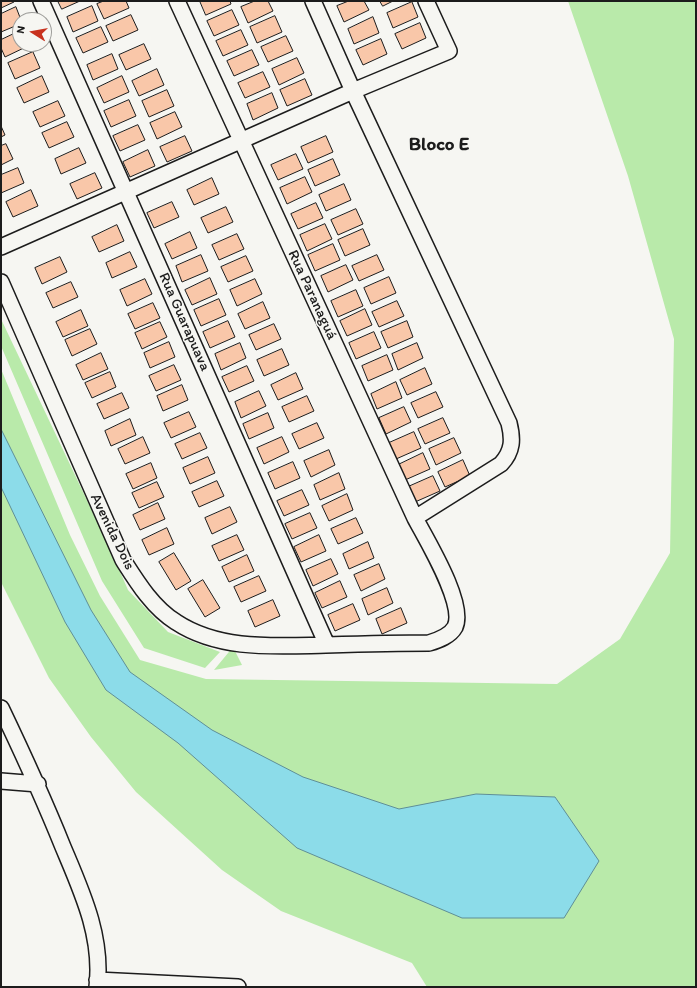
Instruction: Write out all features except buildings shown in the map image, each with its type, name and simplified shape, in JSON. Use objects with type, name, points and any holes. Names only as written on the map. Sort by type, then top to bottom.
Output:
[{"type":"street","name":"Rua Guarapuava","points":[[41,1],[327,644]]},
{"type":"street","name":"Rua Paranaguá","points":[[177,1],[415,518],[450,587]]},
{"type":"street","points":[[313,1],[353,91],[510,423],[512,435],[510,453],[501,464],[415,518]]},
{"type":"street","points":[[1,247],[449,50],[426,1]]},
{"type":"street","name":"Avenida Dois","points":[[1,282],[123,560],[140,586],[159,608],[175,622],[193,632],[233,644],[286,646],[429,643],[444,638],[455,626],[456,607],[450,587]]},
{"type":"street","points":[[1,708],[38,784],[87,907],[96,944],[97,984],[238,987]]},
{"type":"street","points":[[1,781],[38,784]]},
{"type":"green space","points":[[568,1],[696,1],[696,987],[427,987],[412,963],[281,911],[222,870],[136,792],[91,737],[49,678],[1,582],[1,369],[70,535],[100,596],[140,660],[206,679],[557,684],[620,639],[670,553],[674,339],[628,176]]},
{"type":"green space","points":[[1,319],[112,553],[128,590],[168,632],[220,652],[205,668],[144,648],[102,581],[1,346]]},
{"type":"green space","points":[[233,647],[242,665],[214,670]]},
{"type":"water","points":[[1,429],[91,610],[130,672],[212,730],[303,777],[399,809],[476,794],[555,797],[599,861],[564,918],[462,918],[297,848],[178,743],[106,690],[65,622],[1,487]]},
{"type":"district","name":"Bloco E","points":[[439,145]]}]
